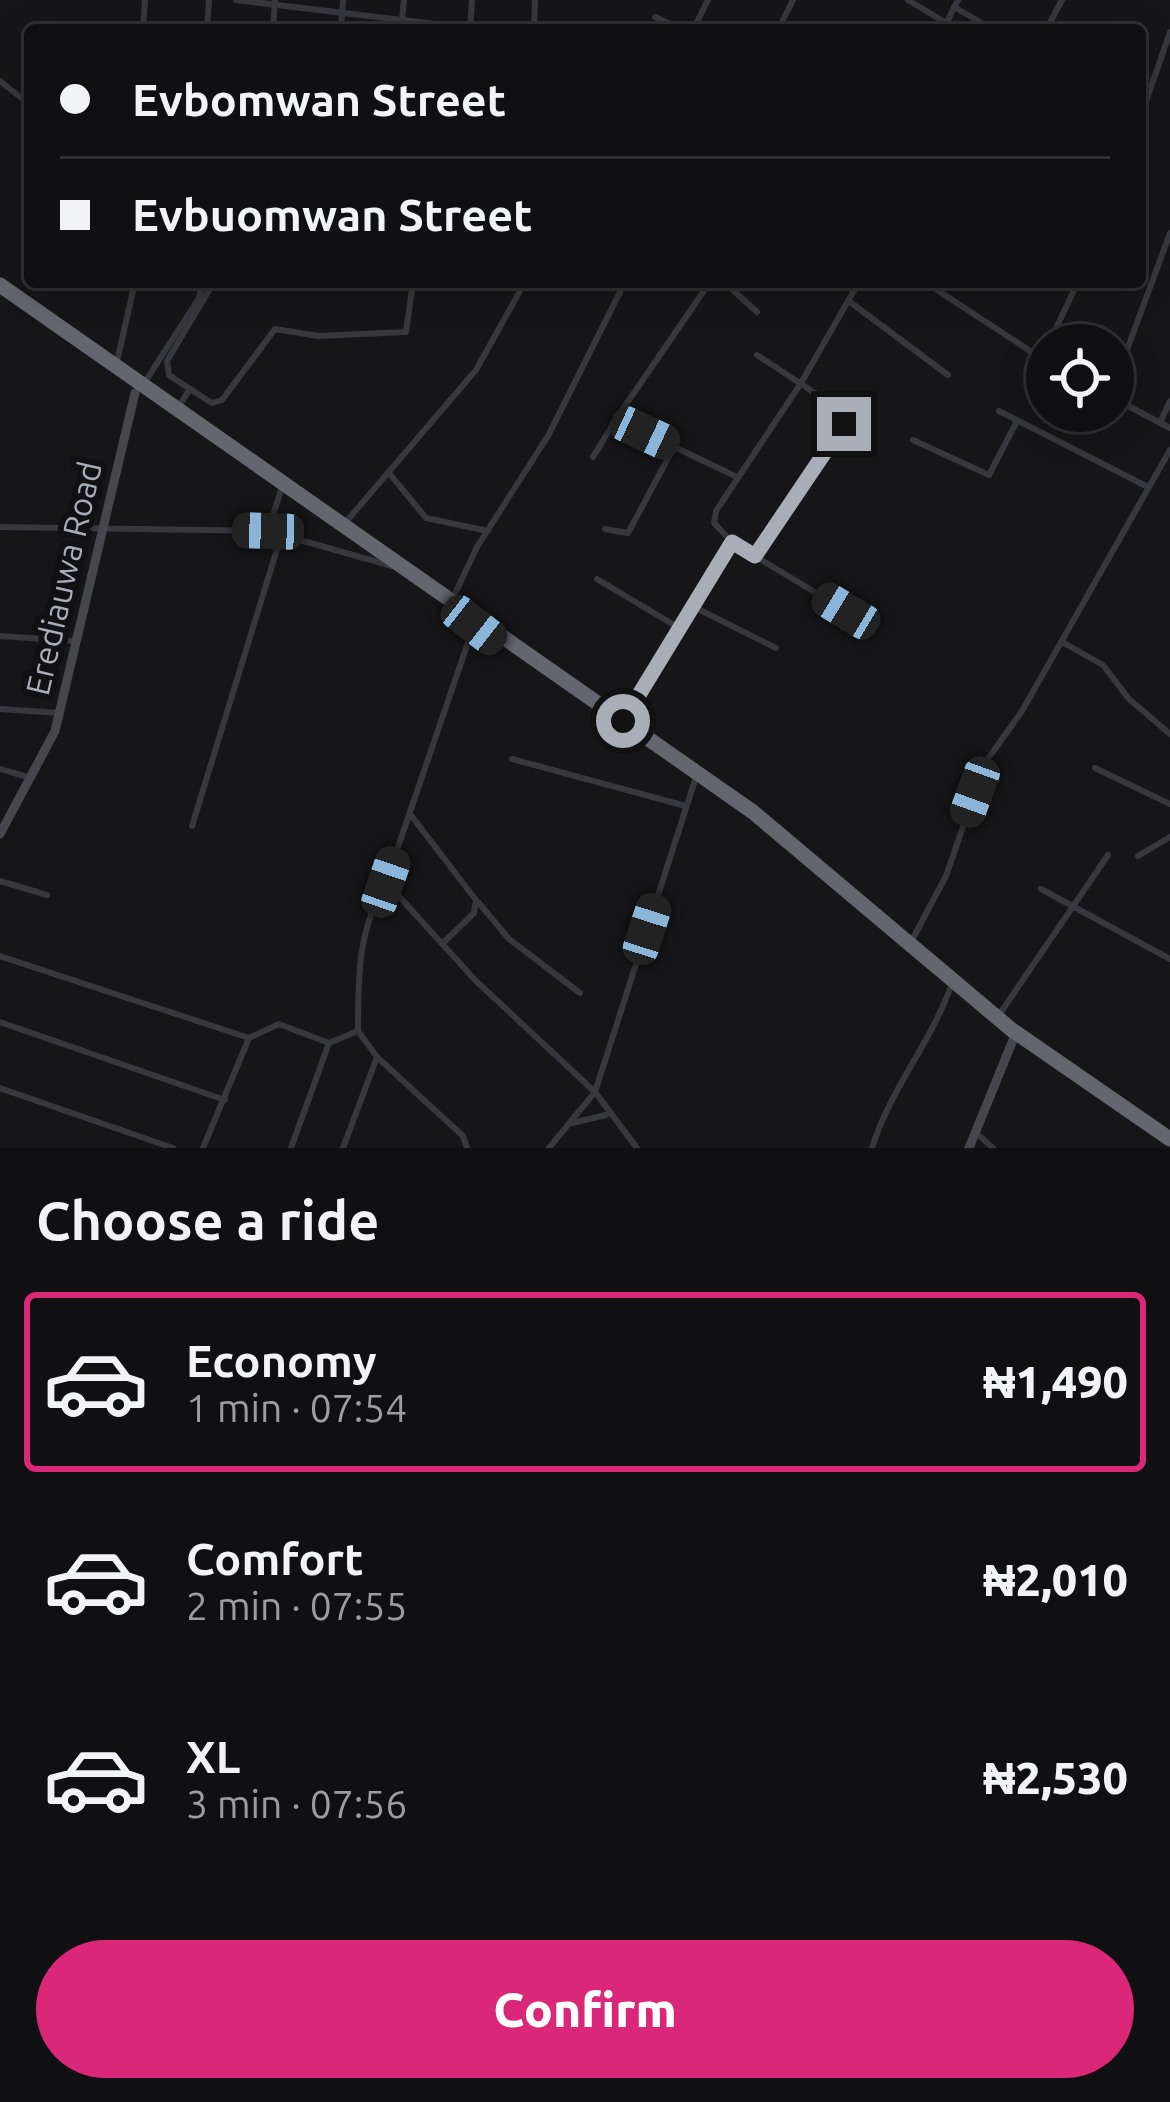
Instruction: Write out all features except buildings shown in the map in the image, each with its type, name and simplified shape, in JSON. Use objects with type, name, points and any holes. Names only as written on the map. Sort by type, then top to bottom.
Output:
[{"type":"highway","points":[[0,285],[116,368],[138,390],[753,812],[1013,1040],[1170,1143]]},
{"type":"highway","points":[[0,297],[695,780],[828,880],[997,1018],[1170,1143]]},
{"type":"street","points":[[236,0],[407,24],[404,0]]},
{"type":"street","points":[[341,24],[343,0]]},
{"type":"street","points":[[908,0],[941,24]]},
{"type":"street","points":[[956,3],[986,24]]},
{"type":"street","points":[[655,16],[672,24]]},
{"type":"street","points":[[1146,102],[1170,32]]},
{"type":"street","points":[[0,81],[24,100]]},
{"type":"street","points":[[1134,331],[1170,233]]},
{"type":"street","points":[[116,368],[134,288]]},
{"type":"street","points":[[138,390],[202,288]]},
{"type":"street","points":[[210,288],[167,361],[169,375],[212,403],[222,400],[275,329],[318,336],[406,332],[411,288]]},
{"type":"street","points":[[342,526],[476,370],[522,288]]},
{"type":"street","points":[[451,601],[548,436],[623,288]]},
{"type":"street","points":[[593,457],[706,288]]},
{"type":"street","points":[[731,288],[757,312]]},
{"type":"street","points":[[846,611],[732,542],[714,523],[737,477],[801,382],[856,288]]},
{"type":"street","points":[[934,288],[1026,349]]},
{"type":"street","points":[[1058,324],[1075,288]]},
{"type":"street","points":[[848,301],[948,375]]},
{"type":"street","points":[[755,556],[844,424],[844,412],[757,356]]},
{"type":"street","points":[[175,412],[190,389]]},
{"type":"street","name":"Erediauwa Road","points":[[0,834],[60,713],[138,390]]},
{"type":"street","points":[[1160,423],[1170,401]]},
{"type":"street","points":[[1134,409],[1170,428]]},
{"type":"street","points":[[999,411],[1148,487]]},
{"type":"street","points":[[616,419],[737,477]]},
{"type":"street","points":[[913,440],[988,475],[1017,421]]},
{"type":"street","points":[[605,529],[628,533],[674,447]]},
{"type":"street","points":[[909,945],[946,876],[985,763],[1062,642],[1170,450]]},
{"type":"street","points":[[389,473],[430,520],[488,532]]},
{"type":"street","points":[[268,531],[281,490]]},
{"type":"street","points":[[0,527],[268,531],[392,566]]},
{"type":"street","points":[[192,826],[282,533]]},
{"type":"street","points":[[623,721],[732,542]]},
{"type":"street","points":[[597,579],[679,628]]},
{"type":"street","points":[[692,606],[776,648]]},
{"type":"street","points":[[467,1148],[463,1136],[377,1057],[358,1030],[358,958],[368,914],[386,882],[474,625]]},
{"type":"street","points":[[0,636],[76,641]]},
{"type":"street","points":[[1062,642],[1102,665],[1142,712],[1170,734]]},
{"type":"street","points":[[0,709],[60,713]]},
{"type":"street","points":[[512,759],[686,806]]},
{"type":"street","points":[[1095,768],[1170,804]]},
{"type":"street","points":[[0,769],[31,778]]},
{"type":"street","points":[[549,1148],[595,1092],[695,780]]},
{"type":"street","points":[[410,814],[509,938],[580,993]]},
{"type":"street","points":[[1138,856],[1170,837]]},
{"type":"street","points":[[997,1018],[1108,855]]},
{"type":"street","points":[[0,881],[47,896]]},
{"type":"street","points":[[386,882],[595,1092],[637,1148]]},
{"type":"street","points":[[1041,889],[1170,958]]},
{"type":"street","points":[[443,943],[474,914],[476,900]]},
{"type":"street","points":[[0,956],[249,1037],[278,1024],[329,1043],[358,1030]]},
{"type":"street","points":[[872,1148],[881,1116],[921,1057],[950,989]]},
{"type":"street","points":[[0,1022],[225,1100]]},
{"type":"street","points":[[203,1148],[249,1037]]},
{"type":"street","points":[[969,1148],[1013,1040]]},
{"type":"street","points":[[294,1147],[329,1043]]},
{"type":"street","points":[[344,1148],[377,1057]]},
{"type":"street","points":[[0,1088],[173,1148]]},
{"type":"street","points":[[568,1124],[608,1114]]},
{"type":"street","points":[[975,1132],[993,1148]]},
{"type":"route","points":[[623,721],[732,542],[755,556],[844,424]]}]
